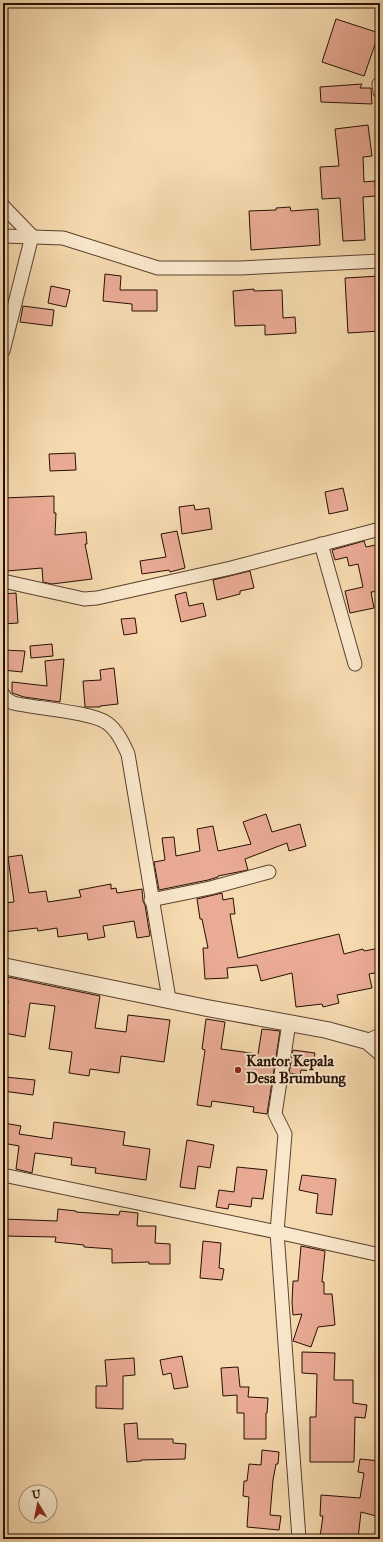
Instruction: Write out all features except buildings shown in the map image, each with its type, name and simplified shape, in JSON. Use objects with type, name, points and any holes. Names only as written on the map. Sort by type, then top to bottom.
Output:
[{"type":"street","points":[[3,206],[32,236]]},
{"type":"street","points":[[3,236],[63,238],[158,268],[240,268],[380,261]]},
{"type":"street","points":[[3,351],[32,236]]},
{"type":"street","points":[[3,581],[84,599],[98,598],[231,568],[380,529]]},
{"type":"street","points":[[321,544],[355,664]]},
{"type":"street","points":[[3,694],[6,699],[13,704],[87,716],[107,723],[123,742],[128,754],[168,1000]]},
{"type":"street","points":[[151,900],[210,888],[268,872]]},
{"type":"street","points":[[3,966],[168,1000],[373,1038],[380,1052]]},
{"type":"street","points":[[289,1023],[275,1114],[285,1134],[277,1232],[299,1539]]},
{"type":"street","points":[[3,1175],[380,1255]]},
{"type":"place","name":"Kantor Kepala Desa Brumbung","points":[[238,1070]]}]
